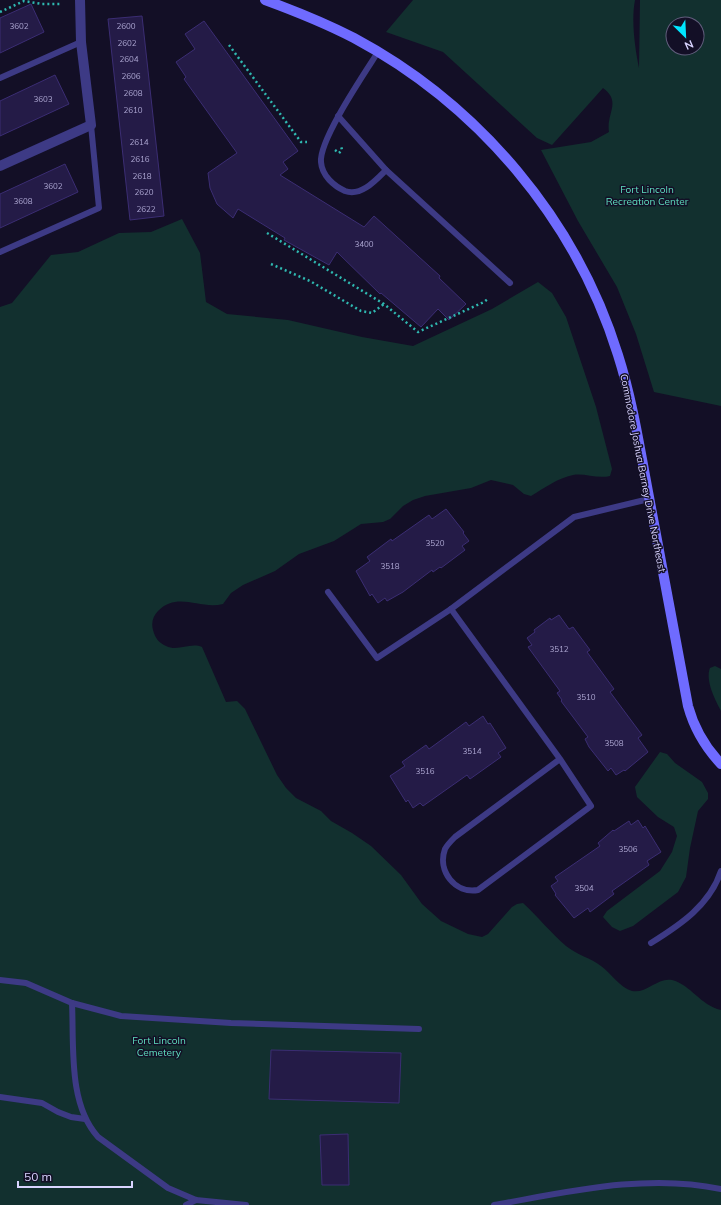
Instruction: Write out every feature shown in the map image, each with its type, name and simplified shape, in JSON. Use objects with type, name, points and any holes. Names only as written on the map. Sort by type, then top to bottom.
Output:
[{"type":"street","points":[[0,166],[91,124],[80,42],[80,0]]},
{"type":"street","name":"Commodore Joshua Barney Drive Northeast","points":[[265,0],[319,21],[378,52],[432,89],[477,127],[513,166],[535,193],[559,230],[594,294],[616,348],[632,406],[688,706],[695,727],[704,743],[721,764]]},
{"type":"lane","points":[[0,78],[80,42]]},
{"type":"lane","points":[[378,52],[338,116],[322,149],[320,163],[325,174],[335,187],[350,192],[362,190],[375,182],[386,170]]},
{"type":"lane","points":[[338,116],[386,170],[510,283]]},
{"type":"lane","points":[[0,252],[99,208],[91,124]]},
{"type":"lane","points":[[328,592],[377,658],[451,608],[574,517],[649,499]]},
{"type":"lane","points":[[451,608],[560,759],[591,806],[478,890],[470,892],[460,889],[451,881],[446,872],[444,862],[445,849],[455,837],[560,759]]},
{"type":"lane","points":[[651,943],[676,927],[704,902],[721,871]]},
{"type":"lane","points":[[0,980],[26,983],[72,1003],[121,1016],[232,1023],[419,1029]]},
{"type":"lane","points":[[72,1003],[76,1089],[85,1119],[98,1137],[112,1146],[149,1176],[168,1188],[196,1200],[246,1205]]},
{"type":"lane","points":[[0,1097],[42,1103],[71,1117],[85,1119]]},
{"type":"lane","points":[[494,1205],[595,1188],[643,1182],[705,1185],[721,1189]]},
{"type":"lane","points":[[186,1205],[196,1200]]},
{"type":"path","points":[[0,12],[24,1],[42,4],[62,4]]},
{"type":"path","points":[[229,45],[301,142],[307,142]]},
{"type":"path","points":[[335,150],[339,153],[342,150],[341,146]]},
{"type":"path","points":[[267,233],[384,304],[418,332],[484,302],[489,298]]},
{"type":"path","points":[[271,264],[310,281],[361,311],[372,313],[384,304]]},
{"type":"green space","name":"Fort Lincoln Recreation Center","points":[[413,0],[635,0],[633,25],[639,68],[640,0],[721,0],[721,406],[654,392],[636,334],[617,287],[578,221],[541,150],[591,142],[609,132],[612,98],[609,93],[603,88],[552,145],[537,138],[443,52],[386,32]]},
{"type":"green space","name":"Fort Lincoln Cemetery","points":[[182,219],[200,253],[206,302],[227,314],[288,320],[362,337],[413,346],[492,309],[538,282],[552,293],[566,317],[596,407],[612,469],[610,476],[567,476],[531,496],[524,494],[513,485],[491,480],[471,488],[425,496],[413,500],[403,506],[390,519],[383,522],[361,524],[334,541],[299,554],[275,571],[243,585],[231,593],[223,604],[206,605],[189,602],[173,602],[166,605],[155,615],[152,622],[152,627],[158,640],[170,648],[193,646],[202,647],[226,702],[237,701],[245,709],[277,775],[286,788],[296,798],[321,811],[331,821],[371,846],[401,875],[422,904],[441,921],[468,934],[482,937],[488,934],[512,907],[523,903],[566,946],[597,963],[624,987],[632,991],[637,991],[662,981],[672,980],[685,986],[707,1004],[721,1010],[721,1205],[0,1205],[0,307],[12,303],[51,255],[78,252],[119,233],[151,232]]},
{"type":"green space","points":[[715,666],[721,669],[721,711],[711,690],[709,678],[710,668]]},
{"type":"green space","points":[[660,752],[667,754],[675,763],[702,782],[708,793],[708,799],[698,811],[690,848],[686,877],[678,892],[633,926],[620,931],[612,927],[603,917],[607,911],[660,871],[672,852],[677,836],[674,827],[658,817],[637,797],[635,787]]},
{"type":"building","points":[[31,4],[44,32],[0,53],[0,18]]},
{"type":"building","points":[[142,16],[164,216],[130,220],[108,19]]},
{"type":"building","points":[[204,21],[298,151],[283,162],[288,169],[280,175],[364,227],[374,216],[440,276],[439,278],[466,304],[449,320],[438,309],[421,327],[381,293],[380,294],[337,252],[329,265],[284,240],[285,238],[238,209],[233,218],[217,204],[210,188],[208,173],[237,153],[184,79],[186,77],[176,62],[195,49],[185,34]]},
{"type":"building","points":[[55,75],[69,104],[0,136],[0,101]]},
{"type":"building","points":[[65,164],[78,192],[0,228],[0,194]]},
{"type":"building","points":[[446,509],[469,541],[462,546],[465,550],[441,568],[440,567],[433,572],[432,570],[403,592],[387,601],[385,598],[378,603],[372,594],[370,596],[356,571],[370,561],[367,557],[391,539],[392,541],[429,515],[432,519]]},
{"type":"building","points":[[559,615],[569,629],[573,627],[590,650],[587,652],[614,689],[610,692],[642,735],[638,738],[648,752],[625,771],[624,770],[616,775],[611,768],[608,771],[589,747],[585,739],[588,737],[561,701],[562,700],[557,693],[560,691],[528,647],[532,645],[527,638],[535,632],[534,630],[550,618],[551,620]]},
{"type":"building","points":[[483,716],[488,724],[490,723],[506,748],[498,753],[501,757],[470,779],[467,775],[423,806],[420,803],[413,808],[408,800],[406,802],[390,776],[405,766],[402,762],[426,745],[429,749],[466,722],[469,726]]},
{"type":"building","points":[[638,820],[643,828],[645,826],[661,852],[647,861],[649,865],[612,891],[614,894],[590,912],[588,908],[574,918],[555,895],[556,894],[551,886],[558,881],[555,877],[600,846],[598,843],[613,830],[614,831],[629,821],[631,825]]},
{"type":"building","points":[[271,1050],[401,1053],[399,1103],[269,1099]]},
{"type":"building","points":[[348,1134],[349,1185],[322,1185],[320,1135]]}]
